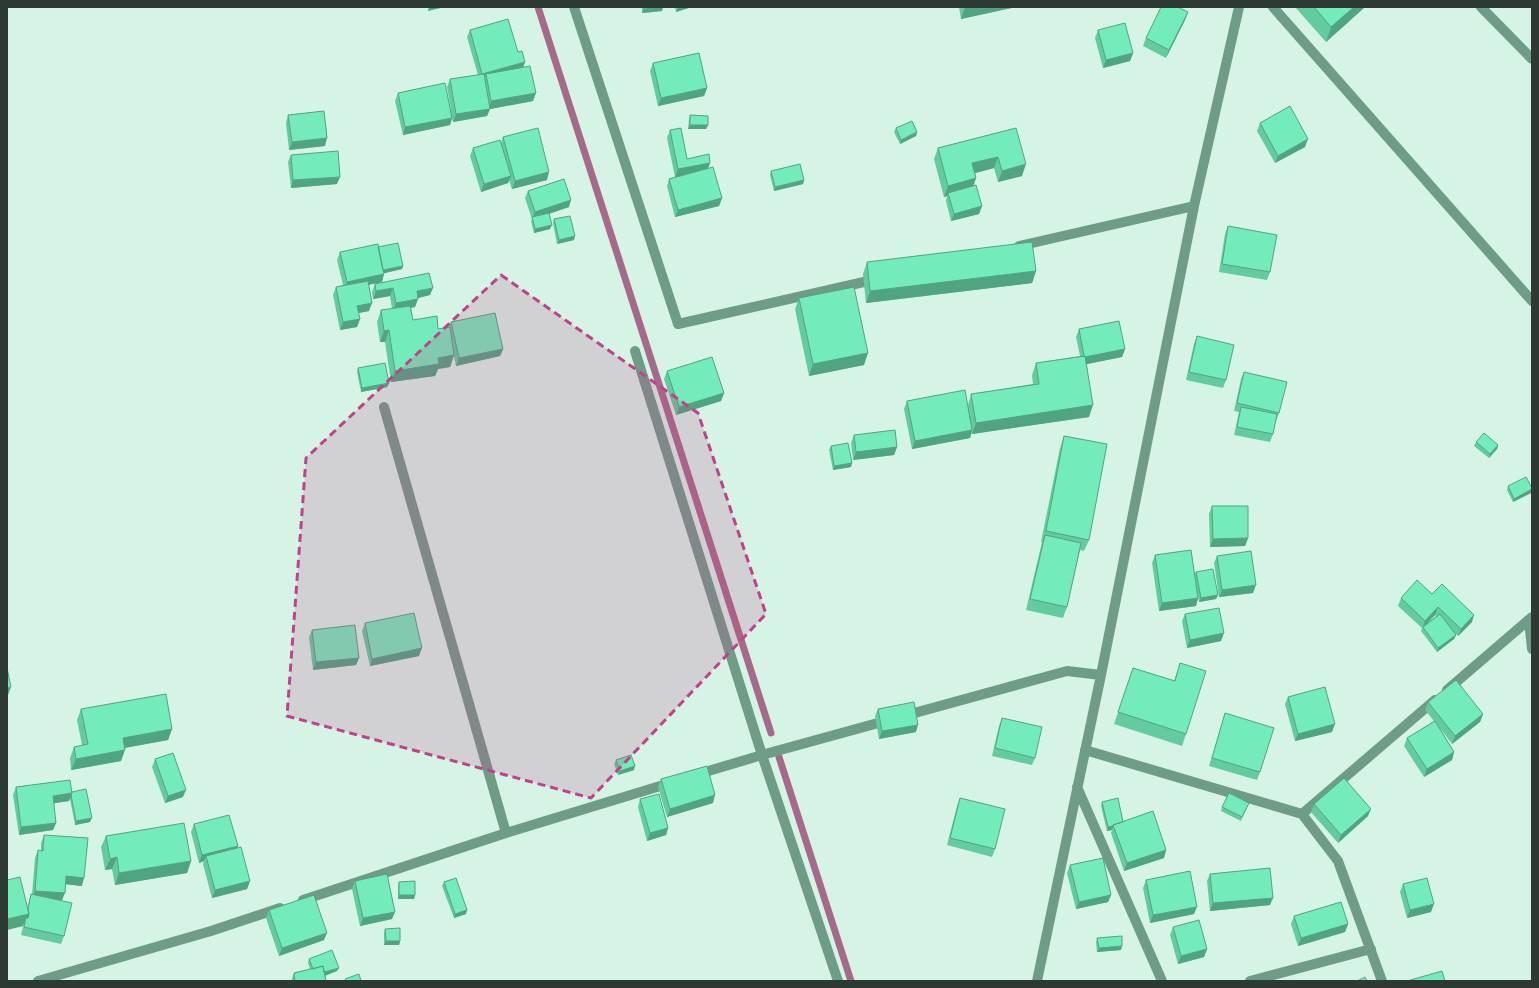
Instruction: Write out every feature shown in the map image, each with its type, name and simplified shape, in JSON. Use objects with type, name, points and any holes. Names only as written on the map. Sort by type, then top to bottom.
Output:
[{"type":"street","points":[[574,7],[678,324],[886,277]]},
{"type":"street","points":[[1037,981],[1101,675],[1194,206],[1239,7]]},
{"type":"street","points":[[1273,7],[1532,301]]},
{"type":"street","points":[[1481,7],[1532,59]]},
{"type":"street","points":[[1009,248],[1194,206]]},
{"type":"street","points":[[635,351],[762,755],[838,981]]},
{"type":"street","points":[[384,407],[506,833]]},
{"type":"street","points":[[1530,618],[1532,649]]},
{"type":"street","points":[[1302,814],[1530,618]]},
{"type":"street","points":[[38,981],[211,931],[506,833],[762,755],[1067,671],[1101,675]]},
{"type":"street","points":[[1085,750],[1302,814],[1338,861],[1382,981]]},
{"type":"street","points":[[1077,787],[1162,981]]},
{"type":"street","points":[[1250,981],[1371,949]]},
{"type":"highlighted area","points":[[501,275],[698,413],[766,614],[591,798],[287,716],[306,458]]},
{"type":"building","points":[[644,7],[663,7],[644,9]]},
{"type":"building","points":[[1161,7],[1178,7],[1188,12],[1169,50],[1146,38]]},
{"type":"building","points":[[1314,7],[1354,7],[1331,27]]},
{"type":"building","points":[[508,19],[518,52],[522,51],[525,62],[482,74],[470,30]]},
{"type":"building","points":[[1125,23],[1133,53],[1106,60],[1098,30]]},
{"type":"building","points":[[699,53],[707,88],[661,98],[653,63]]},
{"type":"building","points":[[530,66],[536,93],[491,101],[486,74]]},
{"type":"building","points":[[484,74],[490,109],[456,114],[450,79]]},
{"type":"building","points":[[445,83],[452,118],[405,127],[398,93]]},
{"type":"building","points":[[1290,106],[1308,139],[1278,156],[1260,123]]},
{"type":"building","points":[[324,111],[327,138],[292,142],[288,115]]},
{"type":"building","points":[[690,115],[708,116],[708,125],[690,125]]},
{"type":"building","points":[[912,121],[917,132],[901,140],[896,128]]},
{"type":"building","points":[[538,128],[549,172],[515,181],[503,137]]},
{"type":"building","points":[[681,128],[687,159],[709,154],[710,163],[678,169],[670,130]]},
{"type":"building","points":[[1016,128],[1026,164],[1002,171],[998,157],[972,163],[976,178],[948,186],[938,148]]},
{"type":"building","points":[[500,140],[511,176],[484,184],[473,148]]},
{"type":"building","points":[[338,151],[340,177],[293,180],[291,155]]},
{"type":"building","points":[[800,164],[804,180],[775,187],[771,171]]},
{"type":"building","points":[[713,167],[722,198],[678,210],[669,179]]},
{"type":"building","points":[[564,179],[571,200],[535,212],[528,191]]},
{"type":"building","points":[[976,185],[982,206],[954,214],[948,193]]},
{"type":"building","points":[[549,213],[552,225],[535,229],[532,217]]},
{"type":"building","points":[[570,216],[575,236],[559,240],[554,219]]},
{"type":"building","points":[[1228,226],[1277,235],[1270,272],[1222,264]]},
{"type":"building","points":[[1032,242],[1036,271],[870,291],[867,262]]},
{"type":"building","points":[[398,243],[403,266],[383,270],[378,247]]},
{"type":"building","points":[[378,244],[384,274],[347,282],[340,252]]},
{"type":"building","points":[[429,273],[433,288],[417,291],[418,299],[396,303],[393,288],[376,291],[375,284]]},
{"type":"building","points":[[368,281],[372,303],[357,306],[360,319],[343,322],[336,287]]},
{"type":"building","points":[[854,287],[868,353],[813,364],[799,298]]},
{"type":"building","points":[[410,306],[413,320],[437,316],[438,329],[450,327],[454,355],[438,358],[439,364],[395,371],[389,330],[384,331],[381,310]]},
{"type":"building","points":[[495,313],[503,349],[459,358],[451,322]]},
{"type":"building","points":[[1119,321],[1125,349],[1085,357],[1079,329]]},
{"type":"building","points":[[1197,336],[1234,345],[1226,380],[1189,372]]},
{"type":"building","points":[[1085,356],[1093,405],[976,423],[971,394],[1039,384],[1036,363]]},
{"type":"building","points":[[712,357],[724,393],[679,407],[667,371]]},
{"type":"building","points":[[385,363],[389,383],[362,388],[358,368]]},
{"type":"building","points":[[1244,372],[1287,382],[1279,413],[1237,403]]},
{"type":"building","points":[[965,390],[972,430],[915,441],[907,401]]},
{"type":"building","points":[[1241,407],[1277,414],[1273,434],[1237,427]]},
{"type":"building","points":[[895,430],[897,447],[856,452],[854,435]]},
{"type":"building","points":[[1484,433],[1498,445],[1490,454],[1476,442]]},
{"type":"building","points":[[1064,436],[1107,444],[1089,540],[1046,531]]},
{"type":"building","points":[[848,443],[852,463],[834,466],[831,446]]},
{"type":"building","points":[[1526,477],[1532,489],[1514,499],[1508,486]]},
{"type":"building","points":[[1212,506],[1248,506],[1248,538],[1213,539]]},
{"type":"building","points":[[1045,535],[1081,543],[1067,607],[1030,599]]},
{"type":"building","points":[[1191,550],[1198,598],[1162,603],[1155,555]]},
{"type":"building","points":[[1251,551],[1256,585],[1222,590],[1217,556]]},
{"type":"building","points":[[1213,569],[1218,595],[1201,598],[1196,572]]},
{"type":"building","points":[[1417,580],[1432,594],[1442,584],[1474,615],[1461,629],[1438,607],[1425,621],[1401,598]]},
{"type":"building","points":[[1219,608],[1224,633],[1190,640],[1185,614]]},
{"type":"building","points":[[414,613],[422,648],[372,659],[365,623]]},
{"type":"building","points":[[1440,614],[1456,635],[1438,648],[1423,627]]},
{"type":"building","points":[[355,625],[359,658],[316,662],[312,630]]},
{"type":"building","points":[[1180,663],[1206,671],[1186,734],[1118,712],[1133,668],[1175,681]]},
{"type":"building","points":[[7,668],[11,687],[7,688]]},
{"type":"building","points":[[1456,680],[1483,714],[1455,736],[1428,702]]},
{"type":"building","points":[[1325,687],[1335,724],[1298,734],[1288,697]]},
{"type":"building","points":[[166,694],[172,729],[123,738],[125,750],[76,759],[74,747],[88,744],[81,709]]},
{"type":"building","points":[[914,702],[918,725],[882,731],[878,709]]},
{"type":"building","points":[[1225,713],[1274,728],[1260,772],[1212,758]]},
{"type":"building","points":[[1002,718],[1042,727],[1035,758],[995,748]]},
{"type":"building","points":[[1435,721],[1454,752],[1427,769],[1407,738]]},
{"type":"building","points":[[173,753],[186,790],[168,796],[155,759]]},
{"type":"building","points":[[631,755],[635,766],[620,771],[616,760]]},
{"type":"building","points":[[707,766],[715,795],[670,809],[661,779]]},
{"type":"building","points":[[1344,778],[1371,809],[1341,835],[1314,804]]},
{"type":"building","points":[[70,780],[72,793],[53,796],[56,823],[21,827],[16,787]]},
{"type":"building","points":[[86,789],[92,818],[76,821],[71,795],[72,792]]},
{"type":"building","points":[[1229,793],[1249,803],[1242,817],[1222,807]]},
{"type":"building","points":[[659,794],[668,828],[650,833],[640,799]]},
{"type":"building","points":[[960,798],[1005,809],[995,849],[950,838]]},
{"type":"building","points":[[1118,798],[1123,822],[1108,827],[1102,802]]},
{"type":"building","points":[[1153,811],[1166,850],[1127,863],[1113,825]]},
{"type":"building","points":[[229,815],[238,846],[202,855],[194,824]]},
{"type":"building","points":[[184,823],[191,861],[119,873],[117,857],[110,859],[106,836]]},
{"type":"building","points":[[44,835],[88,838],[84,878],[66,876],[65,893],[35,891],[38,850],[43,851]]},
{"type":"building","points":[[241,847],[250,881],[215,890],[206,856]]},
{"type":"building","points":[[1103,858],[1111,895],[1079,902],[1070,865]]},
{"type":"building","points":[[1270,868],[1273,898],[1213,903],[1210,874]]},
{"type":"building","points":[[1190,871],[1197,907],[1153,915],[1146,880]]},
{"type":"building","points":[[387,874],[395,912],[363,918],[355,881]]},
{"type":"building","points":[[20,877],[29,914],[7,919],[7,880]]},
{"type":"building","points":[[456,878],[467,910],[455,914],[444,882]]},
{"type":"building","points":[[1427,878],[1434,904],[1410,910],[1403,884]]},
{"type":"building","points":[[415,881],[415,895],[399,895],[399,882]]},
{"type":"building","points":[[31,894],[72,903],[64,936],[24,927],[26,918],[28,918],[29,914],[28,909]]},
{"type":"building","points":[[314,895],[327,933],[282,948],[269,910]]},
{"type":"building","points":[[1341,902],[1348,924],[1301,938],[1294,916]]},
{"type":"building","points":[[1199,920],[1207,949],[1181,956],[1173,927]]},
{"type":"building","points":[[400,928],[400,941],[386,941],[385,929]]},
{"type":"building","points":[[1122,936],[1122,946],[1099,948],[1097,938]]},
{"type":"building","points":[[332,950],[339,968],[324,972],[323,966],[313,969],[309,959]]},
{"type":"building","points":[[323,966],[326,981],[295,981],[294,973]]},
{"type":"building","points":[[1442,971],[1445,981],[1407,981]]},
{"type":"building","points":[[359,974],[361,981],[346,981],[345,979]]},
{"type":"building","points":[[1365,977],[1367,981],[1357,981]]},
{"type":"waterway","points":[[538,7],[771,733]]},
{"type":"waterway","points":[[779,757],[851,981]]}]
